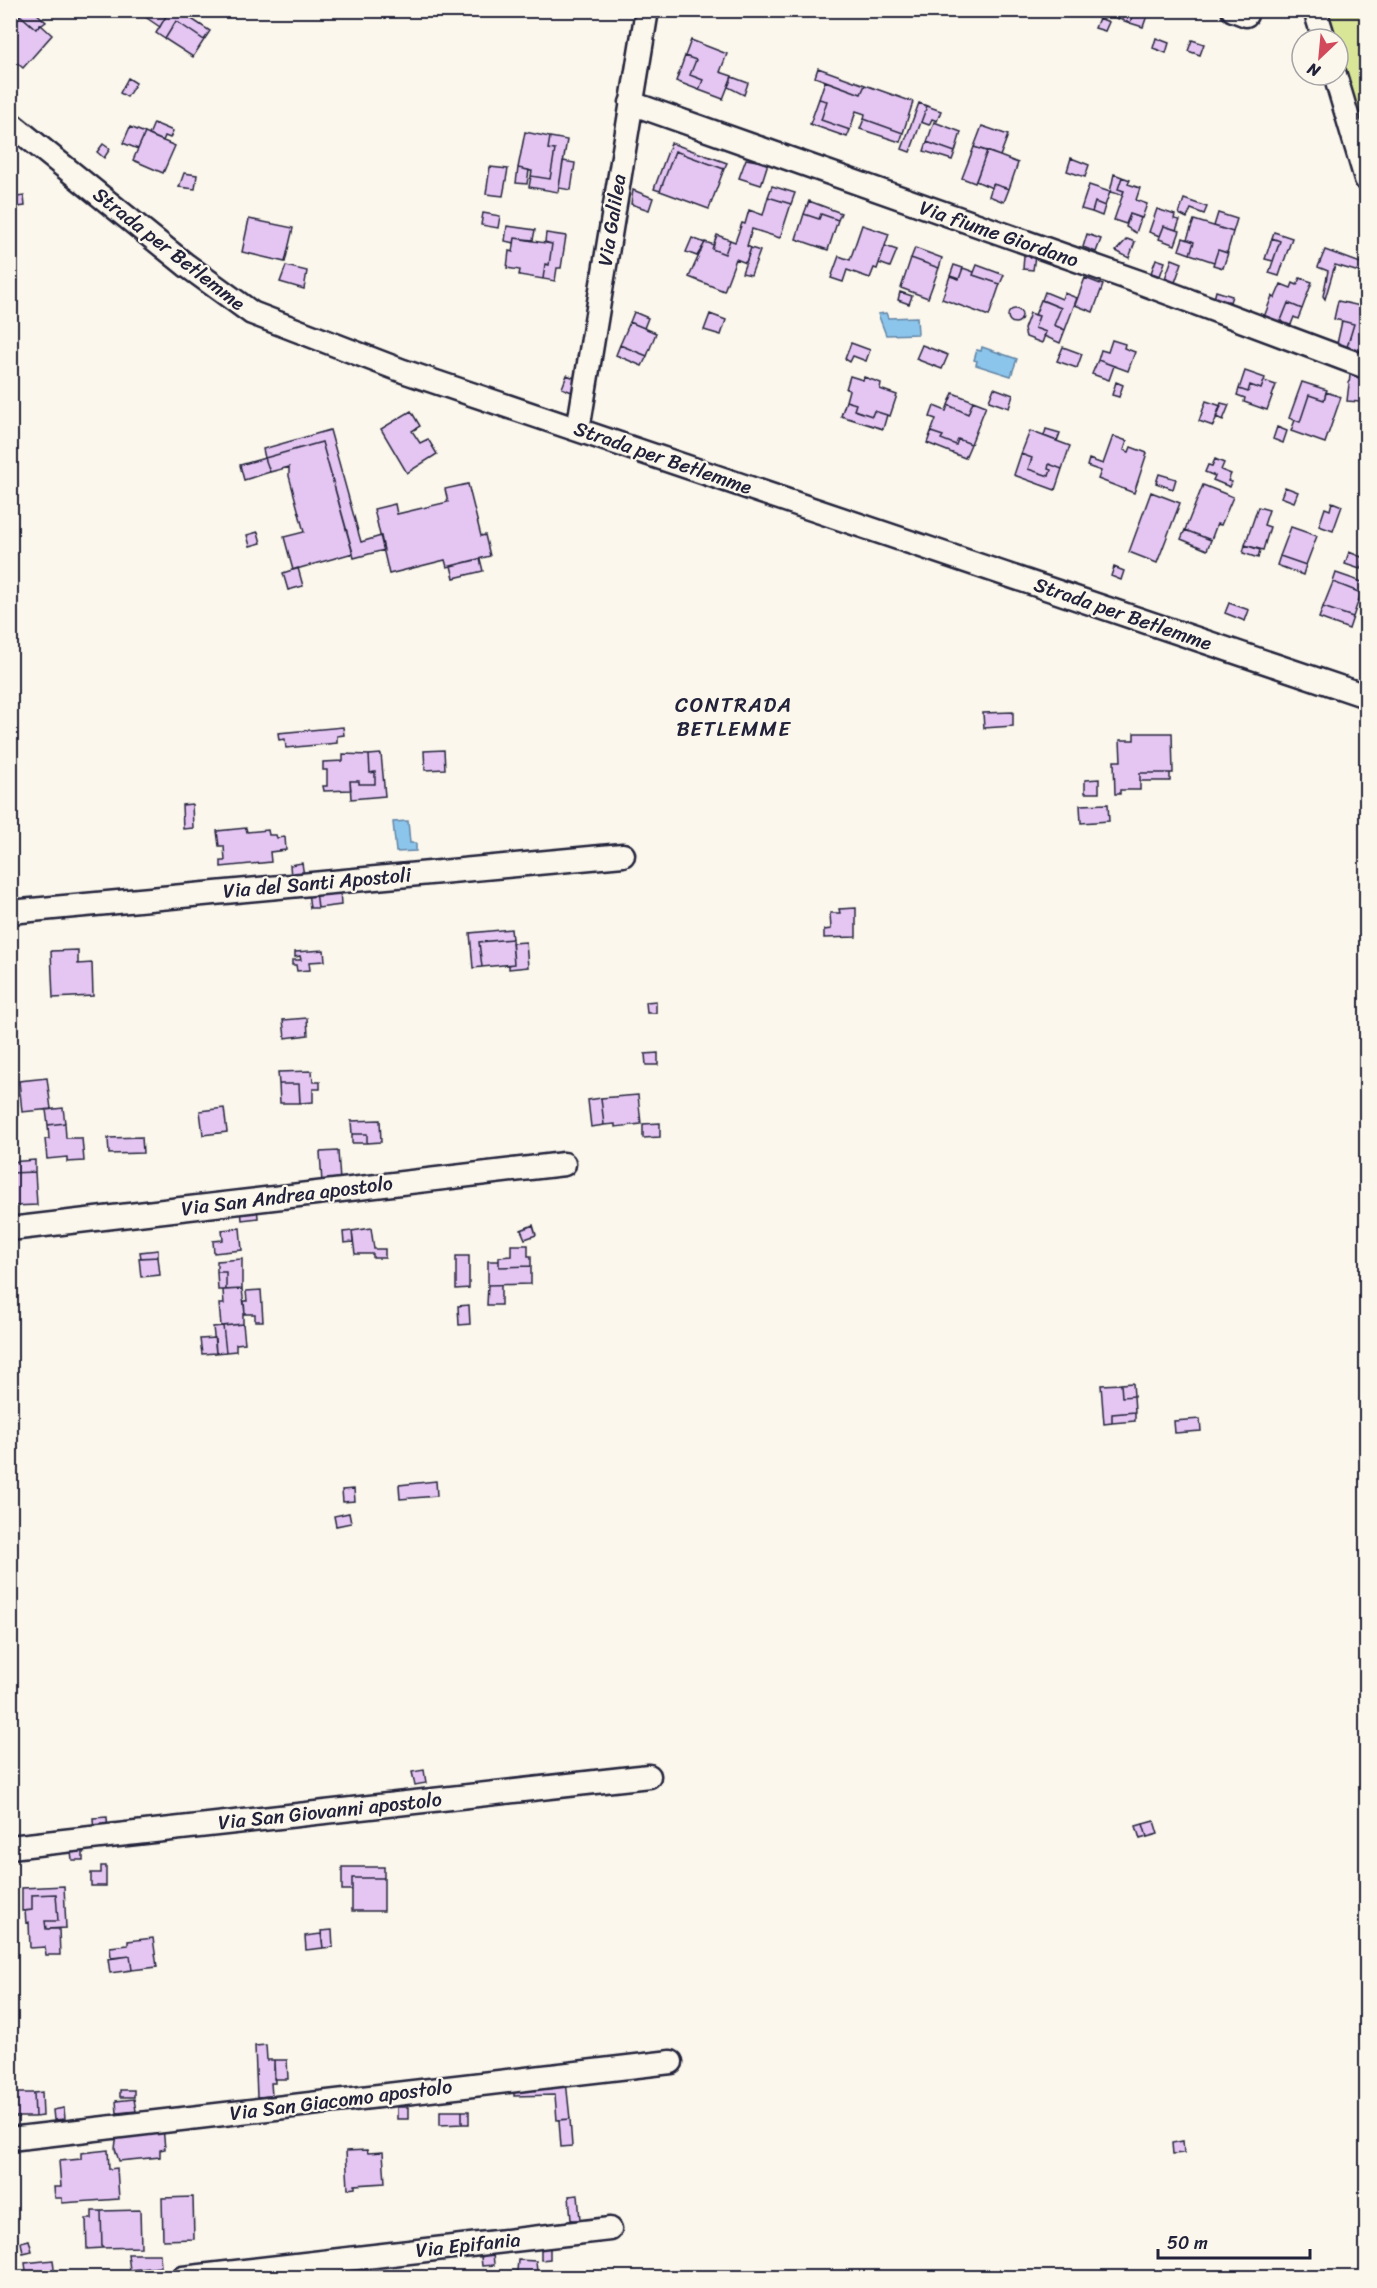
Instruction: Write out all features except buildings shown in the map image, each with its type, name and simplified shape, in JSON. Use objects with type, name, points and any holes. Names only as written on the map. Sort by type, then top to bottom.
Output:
[{"type":"street","name":"Via Galilea","points":[[578,429],[647,10]]},
{"type":"street","points":[[1315,10],[1320,27]]},
{"type":"street","points":[[1339,87],[1366,179]]},
{"type":"street","name":"Via fiume Giordano","points":[[632,103],[1142,284],[1366,367]]},
{"type":"street","name":"Strada per Betlemme","points":[[10,123],[186,266],[252,313],[403,371],[1366,696]]},
{"type":"street","name":"Via del Santi Apostoli","points":[[10,912],[623,855]]},
{"type":"street","name":"Via San Andrea apostolo","points":[[10,1229],[564,1164]]},
{"type":"street","name":"Via San Giovanni apostolo","points":[[10,1847],[649,1776]]},
{"type":"street","name":"Via San Giacomo apostolo","points":[[10,2139],[671,2062]]},
{"type":"street","name":"Via Epifania","points":[[183,2277],[610,2229]]},
{"type":"green space","points":[[1328,11],[1366,11],[1366,137],[1350,84],[1350,27],[1333,27]]},
{"type":"water","points":[[886,313],[888,318],[917,317],[918,334],[886,335],[878,314]]},
{"type":"water","points":[[982,347],[1017,359],[1011,376],[976,365],[977,361],[974,360],[977,350],[981,351]]},
{"type":"water","points":[[408,821],[410,843],[416,843],[416,851],[396,852],[393,822]]},
{"type":"district","name":"CONTRADA BETLEMME","points":[[734,717]]}]
